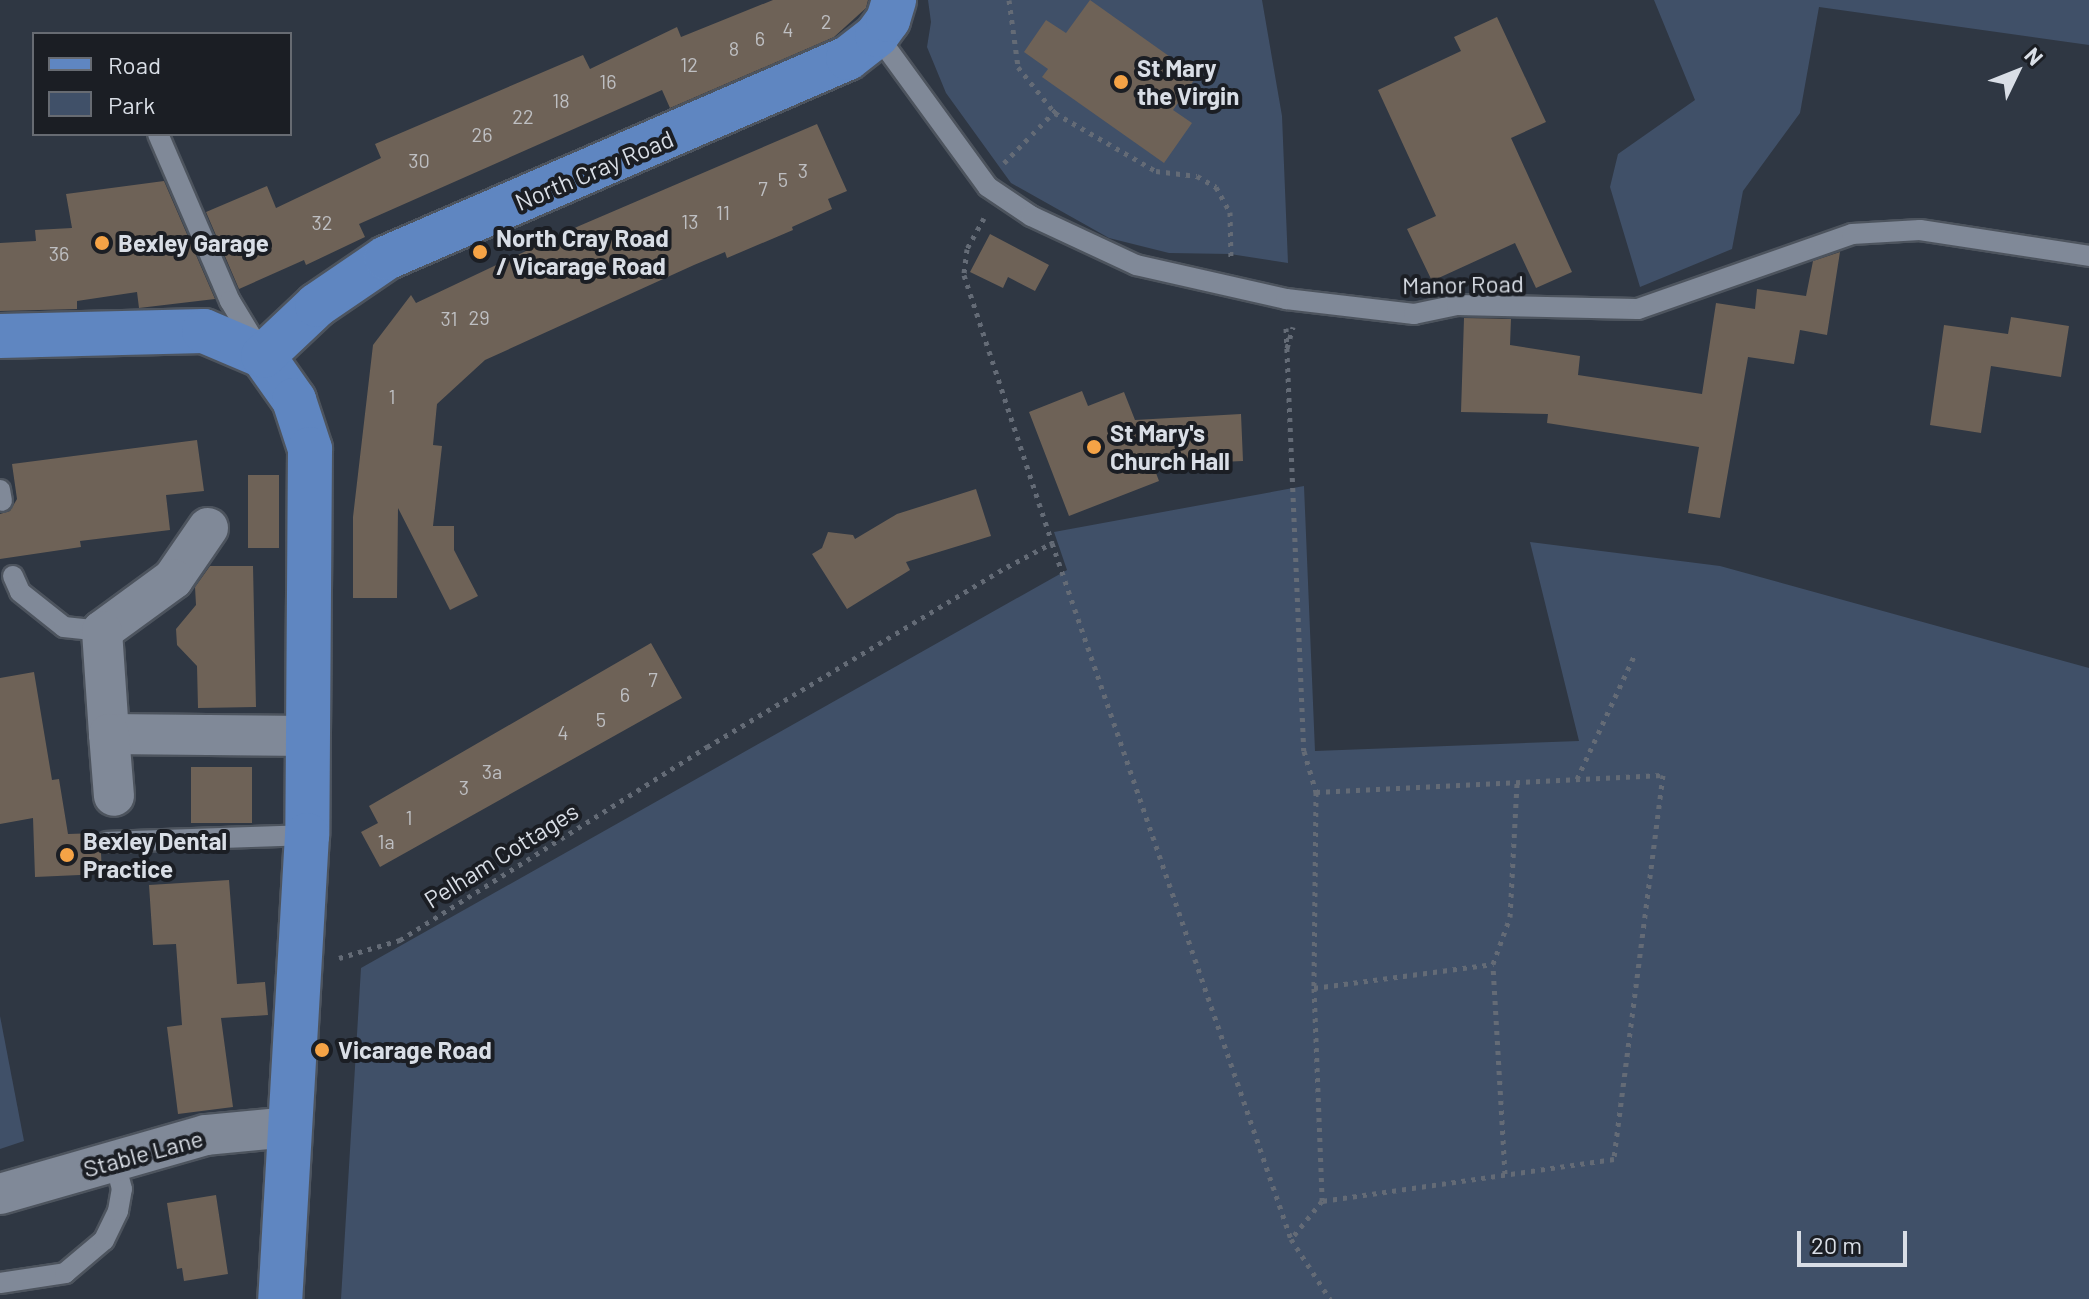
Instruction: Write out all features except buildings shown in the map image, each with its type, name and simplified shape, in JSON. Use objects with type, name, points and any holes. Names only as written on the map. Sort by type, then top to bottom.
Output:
[{"type":"main road","name":"North Cray Road","points":[[263,356],[317,305],[386,258],[835,64],[886,18]]},
{"type":"main road","points":[[0,336],[204,331],[263,356],[294,400],[310,449],[307,835],[280,1299]]},
{"type":"street","points":[[114,796],[102,631],[173,579],[208,528]]},
{"type":"street","points":[[109,734],[307,736]]},
{"type":"street","name":"Stable Lane","points":[[16,1188],[206,1135],[290,1127]]},
{"type":"lane","name":"Manor Road","points":[[886,18],[988,187],[1031,216],[1136,265],[1286,299],[1414,314],[1457,305],[1638,309],[1852,234],[1920,230],[2089,256]]},
{"type":"lane","points":[[159,136],[230,301],[263,356]]},
{"type":"lane","points":[[13,576],[20,592],[64,627],[102,631]]},
{"type":"lane","points":[[107,842],[307,835]]},
{"type":"lane","points":[[0,1283],[65,1273],[104,1240],[118,1211],[122,1189],[114,1159]]},
{"type":"path","points":[[1009,0],[1018,67],[1055,113],[1156,171],[1197,176],[1216,187],[1230,212],[1232,286]]},
{"type":"path","points":[[995,172],[1059,107]]},
{"type":"path","points":[[987,211],[967,249],[964,275],[1052,543],[1291,1239],[1330,1299]]},
{"type":"path","points":[[1286,353],[1304,751],[1316,792],[1314,988],[1322,1201],[1291,1239]]},
{"type":"path","name":"Pelham Cottages","points":[[302,959],[346,958],[400,940],[707,747],[985,581],[995,571],[1052,543]]},
{"type":"path","points":[[1577,779],[1634,656]]},
{"type":"path","points":[[1316,792],[1663,775],[1614,1159],[1322,1201]]},
{"type":"path","points":[[1505,1174],[1493,964],[1510,917],[1517,782]]},
{"type":"path","points":[[1314,988],[1493,964]]},
{"type":"green space","points":[[928,0],[1262,0],[1282,116],[1288,263],[1230,254],[1169,253],[1109,238],[1011,183],[946,93],[927,47],[931,22]]},
{"type":"green space","points":[[1654,0],[2089,0],[2089,45],[1819,7],[1800,113],[1743,191],[1732,249],[1640,287],[1610,187],[1618,154],[1695,100]]},
{"type":"green space","points":[[1304,486],[1315,751],[1579,741],[1530,542],[1720,566],[2089,668],[2089,1299],[341,1299],[361,968],[1067,570],[1054,532]]},
{"type":"green space","points":[[0,1016],[24,1141],[0,1149]]},
{"type":"place","name":"St Mary the Virgin","points":[[1121,82]]},
{"type":"place","name":"Bexley Garage","points":[[102,243]]},
{"type":"place","name":"North Cray Road / Vicarage Road","points":[[480,252]]},
{"type":"place","name":"St Mary's Church Hall","points":[[1094,447]]},
{"type":"place","name":"Bexley Dental Practice","points":[[67,855]]},
{"type":"place","name":"Vicarage Road","points":[[322,1050]]}]
